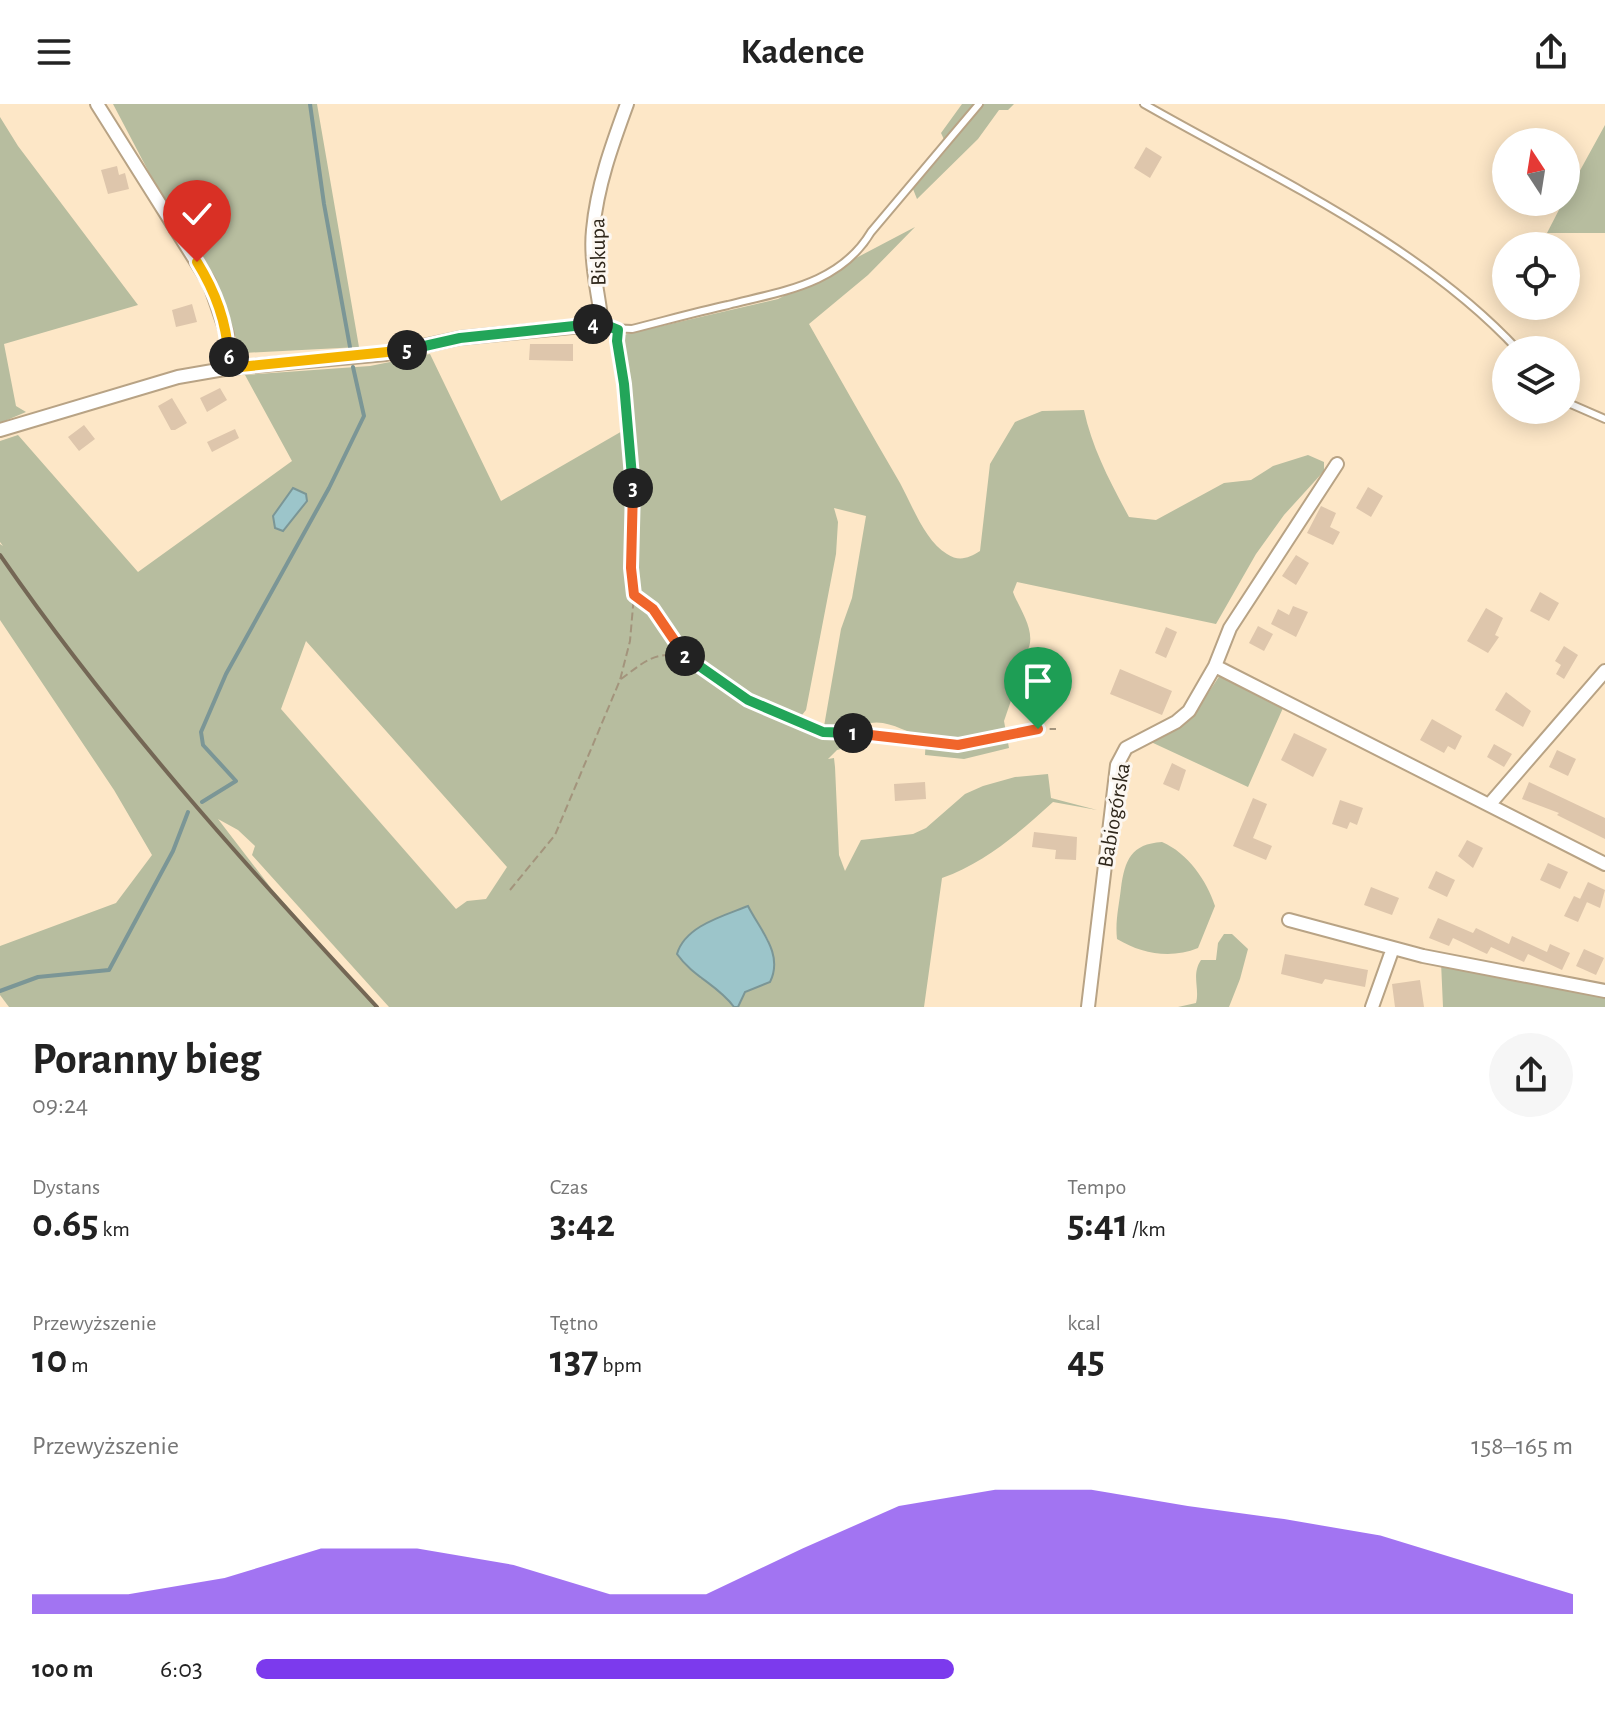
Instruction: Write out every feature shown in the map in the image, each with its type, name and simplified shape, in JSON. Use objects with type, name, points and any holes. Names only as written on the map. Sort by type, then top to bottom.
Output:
[{"type":"street","points":[[97,104],[209,282],[227,334],[230,368]]},
{"type":"street","name":"Biskupa","points":[[596,321],[601,316],[593,264],[593,231],[610,150],[627,104]]},
{"type":"street","points":[[0,430],[178,377],[230,368],[386,354],[460,338],[585,326],[596,321]]},
{"type":"street","name":"Babiogórska","points":[[1088,1007],[1117,765],[1126,748],[1176,722],[1189,711],[1215,666],[1230,628],[1337,464]]},
{"type":"street","points":[[1215,666],[1605,864]]},
{"type":"street","points":[[1489,805],[1605,671]]},
{"type":"street","points":[[1289,920],[1393,948],[1605,991]]},
{"type":"street","points":[[1372,1007],[1393,948]]},
{"type":"lane","points":[[596,321],[618,330],[808,285],[843,266],[861,250],[871,232],[979,104]]},
{"type":"lane","points":[[1144,104],[1390,244],[1485,315],[1505,336]]},
{"type":"lane","points":[[1580,408],[1605,419]]},
{"type":"path","points":[[510,890],[555,835],[620,680],[630,641],[634,595],[631,568],[632,462],[618,330]]},
{"type":"path","points":[[634,595],[653,609],[685,656],[748,700],[823,732],[958,745],[1038,729],[1056,729]]},
{"type":"path","points":[[620,680],[646,659],[658,654],[685,656]]},
{"type":"green space","points":[[113,104],[317,104],[359,347],[244,353]]},
{"type":"green space","points":[[962,104],[1014,104],[1008,110],[999,110],[978,139],[917,199],[913,189],[948,148],[941,133]]},
{"type":"green space","points":[[0,117],[18,146],[138,305],[4,344],[16,406],[26,412],[0,423]]},
{"type":"green space","points":[[1605,125],[1605,233],[1548,232],[1556,216],[1580,216],[1580,171]]},
{"type":"green space","points":[[915,227],[868,275],[809,324],[926,532],[939,548],[956,558],[980,551],[990,464],[1015,422],[1042,411],[1084,410],[1097,451],[1129,517],[1156,520],[1224,483],[1251,480],[1273,466],[1308,455],[1324,462],[1324,471],[1284,515],[1256,554],[1216,624],[1017,582],[1013,592],[1027,622],[1030,638],[1026,653],[1013,666],[1016,686],[1004,721],[1009,748],[964,759],[925,755],[926,736],[888,724],[872,723],[863,725],[853,746],[837,750],[828,759],[834,758],[839,855],[845,871],[861,840],[913,834],[926,828],[965,794],[1015,777],[1048,774],[1051,798],[1097,810],[1053,802],[987,855],[942,878],[924,1007],[738,1007],[745,992],[770,982],[769,941],[748,906],[728,914],[700,978],[721,989],[734,1007],[389,1007],[252,855],[255,846],[238,830],[218,819],[271,888],[377,1007],[9,1007],[0,995],[0,946],[116,903],[152,855],[114,790],[0,620],[0,544],[3,546],[0,542],[0,441],[18,435],[138,572],[292,461],[245,375],[370,366],[430,354],[501,501],[624,430],[610,338],[778,299]],"holes":[[[834,508],[866,516],[852,598],[841,629],[823,732],[798,720],[806,710],[836,554],[838,522]],[[306,641],[507,867],[486,899],[467,901],[456,909],[281,709]]]},
{"type":"green space","points":[[1220,675],[1283,708],[1248,787],[1151,742],[1191,719]]},
{"type":"green space","points":[[1162,842],[1180,853],[1195,869],[1215,906],[1198,948],[1167,954],[1136,948],[1117,939],[1116,926],[1123,878],[1131,855],[1143,846]]},
{"type":"green space","points":[[1224,934],[1232,934],[1248,949],[1229,1007],[1178,1007],[1196,1003],[1198,966],[1201,960],[1216,960],[1218,943]]},
{"type":"green space","points":[[1441,962],[1605,992],[1605,1007],[1443,1007]]},
{"type":"water","points":[[293,488],[306,494],[307,501],[283,531],[275,528],[273,516]]},
{"type":"water","points":[[748,906],[769,942],[774,972],[770,982],[745,992],[738,1007],[734,1007],[677,954],[681,944],[696,929]]},
{"type":"building","points":[[1146,147],[1162,157],[1150,178],[1134,168]]},
{"type":"building","points":[[117,166],[119,175],[125,173],[129,189],[108,194],[101,170]]},
{"type":"building","points":[[192,304],[197,322],[176,327],[172,310]]},
{"type":"building","points":[[530,344],[573,344],[573,361],[529,360]]},
{"type":"building","points":[[220,388],[227,400],[207,412],[200,398]]},
{"type":"building","points":[[172,398],[187,423],[175,430],[171,430],[158,406]]},
{"type":"building","points":[[84,425],[95,439],[79,451],[68,437]]},
{"type":"building","points":[[235,429],[239,438],[212,452],[207,442]]},
{"type":"building","points":[[1368,487],[1383,496],[1371,517],[1356,508]]},
{"type":"building","points":[[1321,506],[1336,513],[1330,527],[1340,532],[1333,545],[1307,533]]},
{"type":"building","points":[[1296,555],[1309,563],[1296,585],[1282,576]]},
{"type":"building","points":[[1540,592],[1559,603],[1549,621],[1530,611]]},
{"type":"building","points":[[1293,606],[1308,612],[1296,637],[1271,624],[1278,609],[1289,615]]},
{"type":"building","points":[[1486,608],[1503,618],[1495,635],[1499,637],[1488,653],[1467,641]]},
{"type":"building","points":[[1258,626],[1273,634],[1264,651],[1249,643]]},
{"type":"building","points":[[1166,627],[1177,632],[1166,658],[1155,653]]},
{"type":"building","points":[[1564,646],[1578,655],[1564,679],[1556,674],[1561,665],[1555,661]]},
{"type":"building","points":[[1120,669],[1172,691],[1162,715],[1110,694]]},
{"type":"building","points":[[1506,692],[1531,711],[1523,727],[1495,710]]},
{"type":"building","points":[[1432,719],[1462,736],[1455,750],[1448,746],[1444,753],[1420,740]]},
{"type":"building","points":[[1294,733],[1327,749],[1313,777],[1281,760]]},
{"type":"building","points":[[1494,744],[1512,754],[1504,767],[1487,757]]},
{"type":"building","points":[[1557,750],[1576,759],[1568,776],[1549,767]]},
{"type":"building","points":[[1172,763],[1186,770],[1179,791],[1163,784]]},
{"type":"building","points":[[925,782],[926,799],[895,801],[894,784]]},
{"type":"building","points":[[1529,782],[1605,818],[1605,839],[1557,815],[1559,813],[1522,799]]},
{"type":"building","points":[[1253,798],[1267,804],[1253,838],[1272,846],[1266,860],[1233,846]]},
{"type":"building","points":[[1340,800],[1363,808],[1357,825],[1350,822],[1347,829],[1332,824]]},
{"type":"building","points":[[1034,832],[1077,837],[1076,860],[1055,859],[1056,850],[1032,847]]},
{"type":"building","points":[[1467,840],[1483,848],[1473,868],[1458,856]]},
{"type":"building","points":[[1548,863],[1568,872],[1560,889],[1540,880]]},
{"type":"building","points":[[1436,871],[1455,880],[1447,897],[1428,888]]},
{"type":"building","points":[[1588,882],[1605,890],[1600,908],[1580,899]]},
{"type":"building","points":[[1371,887],[1399,898],[1392,915],[1364,905]]},
{"type":"building","points":[[1574,896],[1587,902],[1578,922],[1564,916]]},
{"type":"building","points":[[1438,918],[1473,933],[1476,928],[1509,944],[1512,936],[1547,952],[1550,944],[1570,953],[1562,970],[1528,954],[1524,962],[1491,947],[1487,954],[1453,938],[1449,946],[1429,938]]},
{"type":"building","points":[[1584,949],[1604,958],[1596,975],[1576,966]]},
{"type":"building","points":[[1285,954],[1368,970],[1365,987],[1325,979],[1322,984],[1281,974]]},
{"type":"building","points":[[1420,980],[1424,1007],[1395,1007],[1392,984]]},
{"type":"waterway","points":[[310,104],[324,204],[350,347]]},
{"type":"waterway","points":[[202,802],[236,781],[203,745],[201,732],[226,674],[329,488],[364,416],[353,367]]},
{"type":"waterway","points":[[0,991],[38,977],[109,970],[173,851],[188,812]]},
{"type":"railway","points":[[0,555],[87,674],[180,788],[377,1007]]},
{"type":"route","points":[[197,262],[218,300],[227,334],[230,368],[386,354],[460,338],[585,326],[596,321],[618,330],[632,462],[631,568],[634,595],[653,609],[685,656],[748,700],[823,732],[958,745],[1038,729]]}]
